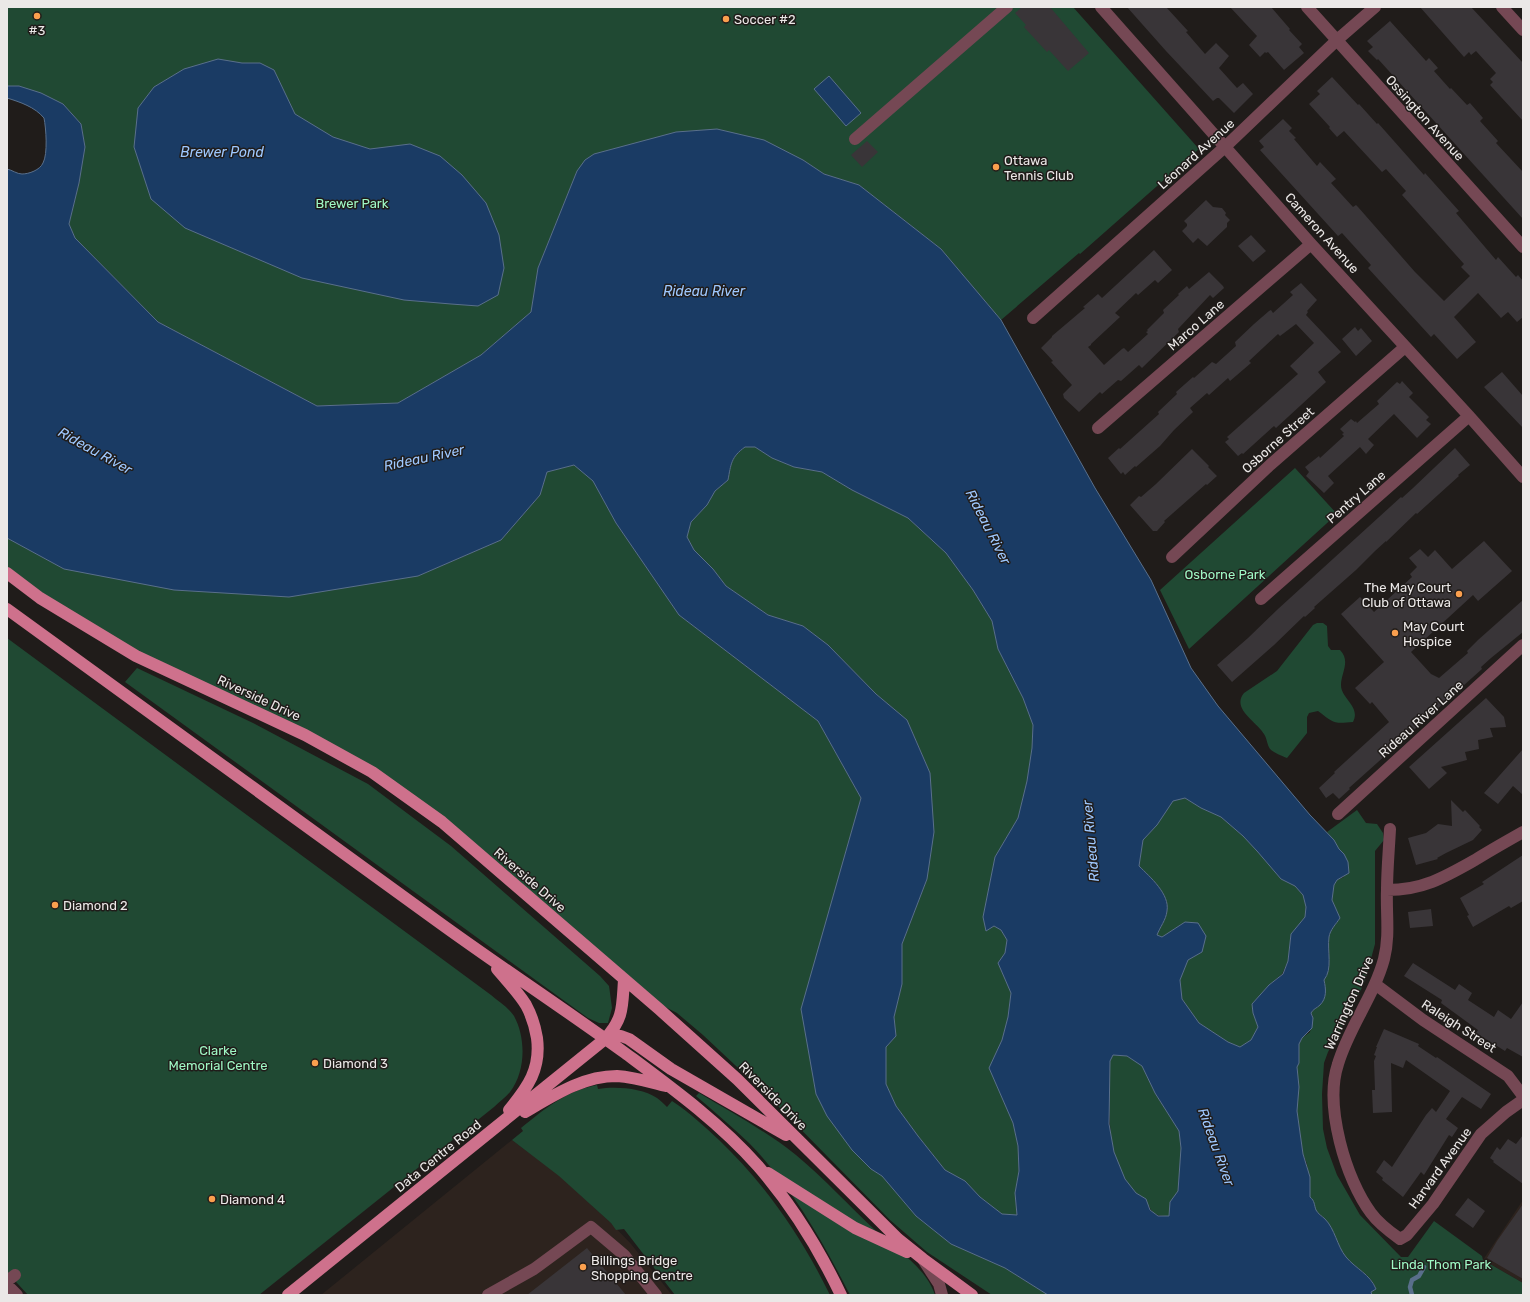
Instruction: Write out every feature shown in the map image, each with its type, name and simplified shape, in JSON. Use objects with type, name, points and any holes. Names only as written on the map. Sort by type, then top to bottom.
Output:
[{"type":"main road","name":"Riverside Drive","points":[[7,573],[40,598],[136,656],[305,735],[372,772],[442,822],[737,1079],[898,1239],[972,1295]]},
{"type":"main road","points":[[7,609],[487,957],[605,1039],[672,1088],[719,1127],[760,1168],[790,1205],[806,1230],[841,1295]]},
{"type":"main road","points":[[487,957],[516,992],[531,1014],[536,1031],[538,1050],[535,1072],[529,1083],[521,1096],[490,1132]]},
{"type":"main road","name":"Data Centre Road","points":[[288,1295],[605,1039],[618,1022],[622,1004],[624,980]]},
{"type":"main road","points":[[605,1039],[621,1036],[629,1039],[671,1069],[799,1142]]},
{"type":"main road","points":[[490,1132],[564,1090],[595,1079],[618,1076],[672,1088]]},
{"type":"main road","points":[[760,1168],[855,1228],[923,1259]]},
{"type":"street","points":[[855,140],[1007,7]]},
{"type":"street","name":"Cameron Avenue","points":[[1101,7],[1226,146],[1311,244],[1523,477]]},
{"type":"street","name":"Ossington Avenue","points":[[1307,7],[1523,247]]},
{"type":"street","name":"Léonard Avenue","points":[[1033,318],[1226,146],[1337,40],[1375,7]]},
{"type":"street","points":[[1502,7],[1523,30]]},
{"type":"street","name":"Marco Lane","points":[[1098,428],[1311,244]]},
{"type":"street","name":"Osborne Street","points":[[1172,557],[1270,465],[1405,346]]},
{"type":"street","name":"Pentry Lane","points":[[1261,599],[1469,416]]},
{"type":"street","name":"Rideau River Lane","points":[[1338,814],[1523,645]]},
{"type":"street","name":"Warrington Drive","points":[[1390,829],[1387,890],[1387,940],[1384,958],[1375,984],[1346,1039],[1337,1066],[1334,1094],[1335,1112],[1342,1152],[1348,1172],[1358,1194],[1372,1214],[1386,1229],[1400,1240]]},
{"type":"street","points":[[1387,890],[1399,890],[1435,881],[1456,872],[1523,832]]},
{"type":"street","name":"Raleigh Street","points":[[1375,984],[1423,1020],[1508,1076],[1523,1096]]},
{"type":"street","name":"Harvard Avenue","points":[[1400,1240],[1407,1235],[1432,1204],[1481,1134],[1506,1112],[1523,1100]]},
{"type":"street","points":[[488,1295],[534,1269],[591,1227],[624,1255],[656,1295]]},
{"type":"street","points":[[923,1259],[939,1284],[942,1295]]},
{"type":"street","points":[[10,1280],[17,1295]]},
{"type":"shaded area","name":"Billings Bridge Shopping Centre","points":[[512,1140],[559,1175],[611,1223],[631,1244],[672,1295],[321,1295]]},
{"type":"shaded area","points":[[1523,1200],[1523,1283],[1483,1260]]},
{"type":"green space","name":"Brewer Park","points":[[7,7],[1073,7],[1199,149],[1080,254],[1079,253],[1001,320],[941,249],[859,185],[824,174],[803,160],[618,148],[594,154],[577,171],[538,268],[531,312],[481,355],[398,403],[317,406],[158,322],[75,238],[69,224],[79,183],[85,147],[81,124],[63,104],[19,86],[7,86]]},
{"type":"green space","points":[[745,447],[755,447],[772,458],[794,467],[822,472],[852,490],[908,518],[946,553],[973,590],[992,621],[998,649],[1023,698],[1033,725],[1032,748],[1027,781],[1018,818],[995,857],[986,931],[994,926],[1001,930],[1007,940],[1005,953],[998,963],[1011,992],[1008,1018],[1002,1040],[990,1068],[1013,1123],[1018,1146],[1019,1171],[1015,1193],[1017,1215],[1002,1214],[980,1197],[965,1181],[945,1170],[896,1106],[886,1084],[886,1047],[896,1036],[894,1017],[902,984],[902,944],[927,879],[930,773],[907,720],[876,694],[828,645],[803,626],[768,615],[726,586],[713,569],[694,550],[687,537],[691,522],[707,505],[715,491],[728,480],[732,461]]},
{"type":"green space","points":[[574,465],[593,480],[616,523],[679,615],[818,721],[861,798],[828,915],[871,1169],[882,1176],[916,1216],[951,1244],[1005,1268],[1048,1295],[992,1295],[927,1252],[890,1220],[766,1094],[703,1035],[677,1013],[640,994],[442,822],[372,772],[136,656],[7,572],[7,538],[64,569],[418,576],[501,540],[540,495],[547,472]]},
{"type":"green space","name":"Osborne Park","points":[[1295,468],[1337,514],[1189,649],[1160,590]]},
{"type":"green space","points":[[1323,623],[1327,626],[1328,646],[1331,650],[1340,650],[1345,658],[1345,667],[1341,685],[1344,694],[1353,707],[1355,716],[1353,722],[1337,723],[1318,711],[1309,713],[1307,717],[1307,733],[1287,758],[1270,749],[1266,737],[1261,729],[1246,715],[1243,710],[1241,699],[1244,693],[1277,671],[1313,625]]},
{"type":"green space","name":"Clarke Memorial Centre","points":[[7,638],[491,995],[509,1010],[514,1016],[518,1025],[522,1044],[521,1065],[515,1084],[510,1092],[494,1107],[259,1295],[28,1295],[7,1272]]},
{"type":"green space","points":[[137,668],[253,723],[368,784],[451,846],[600,976],[609,986],[612,1008],[608,1023],[599,1023],[588,1018],[125,682]]},
{"type":"green space","points":[[1185,798],[1201,808],[1221,817],[1243,836],[1281,879],[1295,886],[1303,895],[1306,907],[1305,917],[1291,934],[1288,961],[1282,974],[1269,985],[1252,1004],[1253,1013],[1258,1027],[1251,1040],[1240,1047],[1228,1042],[1199,1023],[1182,999],[1180,980],[1188,960],[1202,952],[1185,922],[1162,937],[1157,935],[1167,911],[1167,905],[1158,886],[1139,866],[1143,840],[1157,825],[1173,801]]},
{"type":"green space","name":"Linda Thom Park","points":[[1357,810],[1366,823],[1377,824],[1383,833],[1384,840],[1375,851],[1375,944],[1365,981],[1351,1011],[1328,1052],[1324,1063],[1322,1094],[1323,1129],[1327,1148],[1337,1175],[1360,1215],[1401,1257],[1408,1257],[1434,1221],[1482,1256],[1483,1260],[1523,1283],[1523,1295],[1372,1295],[1371,1292],[1376,1289],[1371,1279],[1346,1257],[1328,1223],[1316,1211],[1310,1197],[1307,1164],[1303,1154],[1297,1111],[1299,1087],[1297,1067],[1299,1063],[1299,1044],[1302,1038],[1310,1032],[1313,1016],[1311,1013],[1321,1004],[1323,998],[1325,989],[1324,980],[1327,976],[1329,965],[1329,937],[1332,929],[1340,918],[1332,900],[1334,885],[1337,880],[1344,877],[1344,854],[1327,832]]},
{"type":"green space","points":[[1113,1055],[1127,1056],[1142,1066],[1155,1093],[1179,1131],[1181,1148],[1178,1192],[1170,1202],[1169,1216],[1155,1214],[1153,1212],[1145,1199],[1134,1191],[1124,1177],[1117,1162],[1110,1129],[1109,1112],[1110,1061]]},
{"type":"green space","points":[[597,1085],[598,1089],[621,1088],[644,1092],[657,1098],[667,1107],[672,1101],[702,1124],[736,1157],[767,1193],[795,1232],[830,1295],[675,1295],[624,1229],[616,1230],[611,1223],[559,1176],[512,1140],[523,1131],[521,1128],[565,1096]]},
{"type":"green space","points":[[699,1093],[761,1130],[796,1155],[817,1173],[876,1231],[918,1267],[931,1285],[935,1295],[850,1295],[817,1234],[779,1178],[749,1143],[696,1096]]},
{"type":"water","name":"Brewer Pond","points":[[218,59],[242,63],[260,63],[274,70],[295,114],[333,137],[370,149],[410,144],[440,156],[462,175],[486,203],[499,235],[504,268],[498,295],[478,306],[404,300],[302,278],[185,228],[151,199],[134,147],[138,108],[154,87],[184,69]]},
{"type":"water","points":[[829,76],[861,113],[846,126],[814,89]]},
{"type":"water","name":"Rideau River","points":[[7,86],[19,86],[41,93],[63,104],[81,124],[85,147],[79,183],[69,224],[75,238],[158,322],[317,406],[398,403],[481,355],[531,312],[538,268],[577,171],[585,160],[594,154],[676,132],[717,129],[764,140],[803,160],[824,174],[859,185],[941,249],[1001,320],[1095,488],[1151,580],[1191,668],[1218,706],[1310,815],[1334,840],[1348,862],[1349,873],[1337,880],[1334,885],[1332,900],[1340,918],[1332,929],[1329,937],[1329,965],[1327,976],[1324,980],[1325,996],[1320,1005],[1311,1013],[1313,1018],[1312,1028],[1302,1038],[1299,1044],[1299,1063],[1297,1067],[1299,1087],[1297,1111],[1303,1154],[1310,1177],[1310,1197],[1319,1214],[1325,1219],[1331,1228],[1343,1253],[1370,1279],[1376,1289],[1371,1292],[1372,1295],[1048,1295],[1005,1268],[951,1244],[916,1216],[882,1176],[871,1169],[852,1150],[827,1116],[816,1094],[801,1009],[861,798],[818,721],[679,615],[616,523],[593,481],[574,465],[547,472],[540,495],[501,540],[418,576],[289,597],[174,590],[64,569],[7,538],[7,169],[22,174],[37,170],[45,159],[46,141],[44,118],[32,108],[7,98]],"holes":[[[745,447],[755,447],[772,458],[794,467],[822,472],[852,490],[908,518],[946,553],[973,590],[992,621],[998,649],[1023,698],[1033,725],[1032,748],[1027,781],[1018,818],[995,857],[983,917],[986,931],[994,926],[1001,930],[1007,940],[1005,953],[998,963],[1011,993],[1008,1017],[1002,1040],[989,1068],[1013,1123],[1018,1146],[1019,1171],[1015,1193],[1017,1215],[1002,1214],[980,1197],[965,1181],[945,1170],[896,1106],[886,1084],[886,1047],[896,1036],[894,1017],[902,984],[902,944],[927,879],[934,832],[930,773],[907,720],[876,694],[828,645],[803,626],[768,615],[726,586],[713,569],[694,550],[687,537],[691,522],[707,505],[715,491],[728,480],[732,461]],[[1185,798],[1201,808],[1221,817],[1243,836],[1281,879],[1295,886],[1303,895],[1306,907],[1305,917],[1291,934],[1288,961],[1283,974],[1269,985],[1252,1004],[1253,1013],[1258,1027],[1251,1040],[1240,1047],[1228,1042],[1199,1023],[1182,999],[1180,980],[1188,960],[1202,952],[1206,936],[1198,923],[1185,922],[1162,937],[1157,935],[1165,917],[1167,905],[1158,886],[1139,866],[1143,840],[1157,825],[1173,801]],[[1113,1055],[1127,1056],[1142,1066],[1155,1093],[1179,1131],[1181,1148],[1178,1191],[1170,1202],[1169,1216],[1158,1216],[1150,1210],[1146,1199],[1136,1193],[1125,1179],[1114,1152],[1109,1124],[1110,1061]]]},
{"type":"building","points":[[1022,7],[1050,7],[1089,53],[1068,71],[1049,50],[1047,52],[1024,27],[1026,25],[1015,13]]},
{"type":"building","points":[[1127,7],[1166,7],[1188,31],[1186,32],[1205,54],[1216,43],[1229,56],[1219,68],[1237,88],[1243,83],[1253,94],[1234,113],[1219,98],[1213,101]]},
{"type":"building","points":[[1230,7],[1271,7],[1302,44],[1299,47],[1304,53],[1284,70],[1268,52],[1265,52],[1260,57],[1249,45],[1257,36]]},
{"type":"building","points":[[1420,7],[1471,7],[1523,63],[1523,121],[1490,85],[1493,82],[1490,79],[1496,73],[1476,51],[1471,55],[1469,52],[1464,57]]},
{"type":"building","points":[[1390,21],[1426,61],[1429,58],[1438,68],[1434,71],[1450,89],[1451,88],[1467,105],[1470,103],[1483,118],[1480,121],[1498,141],[1496,143],[1523,172],[1523,219],[1378,59],[1377,60],[1368,51],[1373,47],[1367,41]]},
{"type":"building","points":[[1332,77],[1377,124],[1378,123],[1424,175],[1425,173],[1459,211],[1456,213],[1496,260],[1498,257],[1516,277],[1518,275],[1523,281],[1523,317],[1517,322],[1508,312],[1501,318],[1478,293],[1454,317],[1476,342],[1457,359],[1434,334],[1431,337],[1368,268],[1371,265],[1342,233],[1338,236],[1260,150],[1264,147],[1259,141],[1283,119],[1292,128],[1289,131],[1296,138],[1294,139],[1317,166],[1320,162],[1336,179],[1331,183],[1353,207],[1356,205],[1358,207],[1415,272],[1444,301],[1470,276],[1461,267],[1464,264],[1402,195],[1406,191],[1386,169],[1382,172],[1344,131],[1337,137],[1309,104],[1320,94],[1317,91]]},
{"type":"building","points":[[867,141],[878,152],[862,167],[851,155]]},
{"type":"building","points":[[1206,200],[1213,207],[1222,208],[1226,213],[1225,215],[1230,220],[1227,223],[1227,227],[1207,246],[1198,238],[1193,243],[1182,231],[1187,226],[1184,221]]},
{"type":"building","points":[[1251,235],[1266,251],[1253,262],[1238,246]]},
{"type":"building","points":[[1154,250],[1172,270],[1158,283],[1155,280],[1138,295],[1136,293],[1115,313],[1120,317],[1088,347],[1104,365],[1122,349],[1124,348],[1128,352],[1148,334],[1146,332],[1148,331],[1147,330],[1164,313],[1163,310],[1187,286],[1189,289],[1209,272],[1224,288],[1213,298],[1210,295],[1178,329],[1179,332],[1142,368],[1139,365],[1121,381],[1118,380],[1102,394],[1100,392],[1079,412],[1064,398],[1063,394],[1072,385],[1051,362],[1053,361],[1041,348],[1052,336],[1085,308],[1083,307],[1098,294],[1102,298]]},
{"type":"building","points":[[1301,283],[1317,300],[1307,311],[1308,312],[1306,315],[1341,352],[1318,372],[1326,382],[1276,428],[1274,426],[1243,454],[1242,453],[1238,456],[1225,442],[1229,439],[1227,437],[1298,374],[1290,366],[1314,343],[1296,324],[1280,336],[1278,334],[1249,361],[1251,363],[1230,381],[1228,378],[1209,395],[1207,393],[1190,408],[1193,412],[1160,446],[1125,475],[1123,472],[1121,474],[1108,458],[1159,414],[1158,412],[1177,394],[1176,392],[1193,377],[1194,378],[1212,362],[1216,364],[1236,346],[1235,342],[1254,324],[1269,311],[1271,310],[1273,313],[1293,295],[1290,292]]},
{"type":"building","points":[[1355,327],[1358,331],[1361,328],[1372,341],[1356,356],[1342,339]]},
{"type":"building","points":[[1502,372],[1523,396],[1523,428],[1484,387]]},
{"type":"building","points":[[1402,381],[1413,393],[1409,397],[1429,417],[1426,420],[1431,424],[1417,438],[1394,414],[1368,439],[1374,445],[1366,454],[1360,447],[1328,476],[1334,483],[1324,493],[1306,476],[1309,472],[1305,467],[1319,456],[1320,458],[1344,436],[1342,434],[1344,433],[1340,429],[1351,419],[1357,423],[1379,404],[1377,401],[1397,382],[1400,384]]},
{"type":"building","points":[[1455,448],[1470,465],[1314,607],[1315,608],[1305,617],[1304,616],[1232,682],[1217,665],[1401,497],[1402,498],[1413,488]]},
{"type":"building","points":[[1192,449],[1217,476],[1164,521],[1165,522],[1157,531],[1153,531],[1130,505],[1139,496],[1141,497],[1156,484]]},
{"type":"building","points":[[1484,541],[1512,571],[1478,601],[1473,595],[1411,652],[1431,674],[1439,678],[1468,653],[1467,651],[1478,640],[1523,600],[1523,632],[1481,667],[1482,669],[1349,788],[1350,789],[1339,799],[1333,793],[1326,798],[1319,788],[1335,773],[1334,772],[1389,722],[1372,702],[1370,704],[1355,688],[1384,662],[1341,614],[1360,597],[1374,612],[1412,577],[1410,574],[1417,567],[1409,558],[1420,549],[1428,557],[1435,550],[1452,569]]},
{"type":"building","points":[[1486,698],[1504,717],[1506,727],[1490,728],[1493,737],[1478,740],[1479,749],[1465,752],[1467,760],[1441,767],[1447,773],[1429,789],[1409,767]]},
{"type":"building","points":[[1523,749],[1523,795],[1513,786],[1498,804],[1484,793]]},
{"type":"building","points":[[1451,800],[1463,812],[1465,810],[1482,830],[1473,840],[1446,853],[1437,858],[1438,859],[1416,865],[1408,838],[1426,833],[1438,824],[1452,826]]},
{"type":"building","points":[[1523,855],[1523,901],[1511,908],[1509,906],[1473,927],[1467,916],[1469,915],[1460,898],[1484,884],[1482,882]]},
{"type":"building","points":[[1431,909],[1433,926],[1410,928],[1408,912]]},
{"type":"building","points":[[1413,963],[1455,990],[1459,984],[1472,993],[1468,1000],[1494,1017],[1498,1010],[1511,1019],[1523,1002],[1523,1057],[1507,1048],[1505,1051],[1476,1033],[1478,1030],[1441,1003],[1442,1000],[1404,976]]},
{"type":"building","points":[[1384,1029],[1419,1044],[1418,1046],[1436,1058],[1437,1057],[1491,1094],[1481,1109],[1462,1097],[1446,1119],[1458,1128],[1452,1137],[1449,1135],[1424,1175],[1421,1172],[1403,1197],[1382,1180],[1383,1178],[1376,1172],[1384,1160],[1392,1167],[1426,1115],[1432,1108],[1436,1112],[1450,1091],[1406,1060],[1403,1068],[1391,1063],[1392,1112],[1373,1113],[1372,1090],[1375,1090],[1374,1061],[1376,1056],[1374,1055]]},
{"type":"building","points":[[1523,1135],[1523,1184],[1493,1162],[1494,1161],[1490,1158],[1497,1147],[1500,1150],[1508,1139],[1516,1144]]},
{"type":"building","points":[[1468,1198],[1485,1211],[1473,1228],[1455,1215]]},
{"type":"building","points":[[1523,1204],[1523,1279],[1487,1258]]},
{"type":"building","name":"Billings Bridge Shopping Centre","points":[[587,1248],[626,1295],[527,1295]]},
{"type":"waterway","points":[[1412,1295],[1410,1287],[1412,1280],[1419,1276],[1424,1267]]},
{"type":"place","name":"#3","points":[[37,16]]},
{"type":"place","name":"Soccer #2","points":[[726,19]]},
{"type":"place","name":"Ottawa Tennis Club","points":[[996,167]]},
{"type":"place","name":"The May Court Club of Ottawa","points":[[1459,594]]},
{"type":"place","name":"May Court Hospice","points":[[1395,633]]},
{"type":"place","name":"Diamond 2","points":[[55,905]]},
{"type":"place","name":"Diamond 3","points":[[315,1063]]},
{"type":"place","name":"Diamond 4","points":[[212,1199]]},
{"type":"place","name":"Billings Bridge Shopping Centre","points":[[583,1267]]}]
